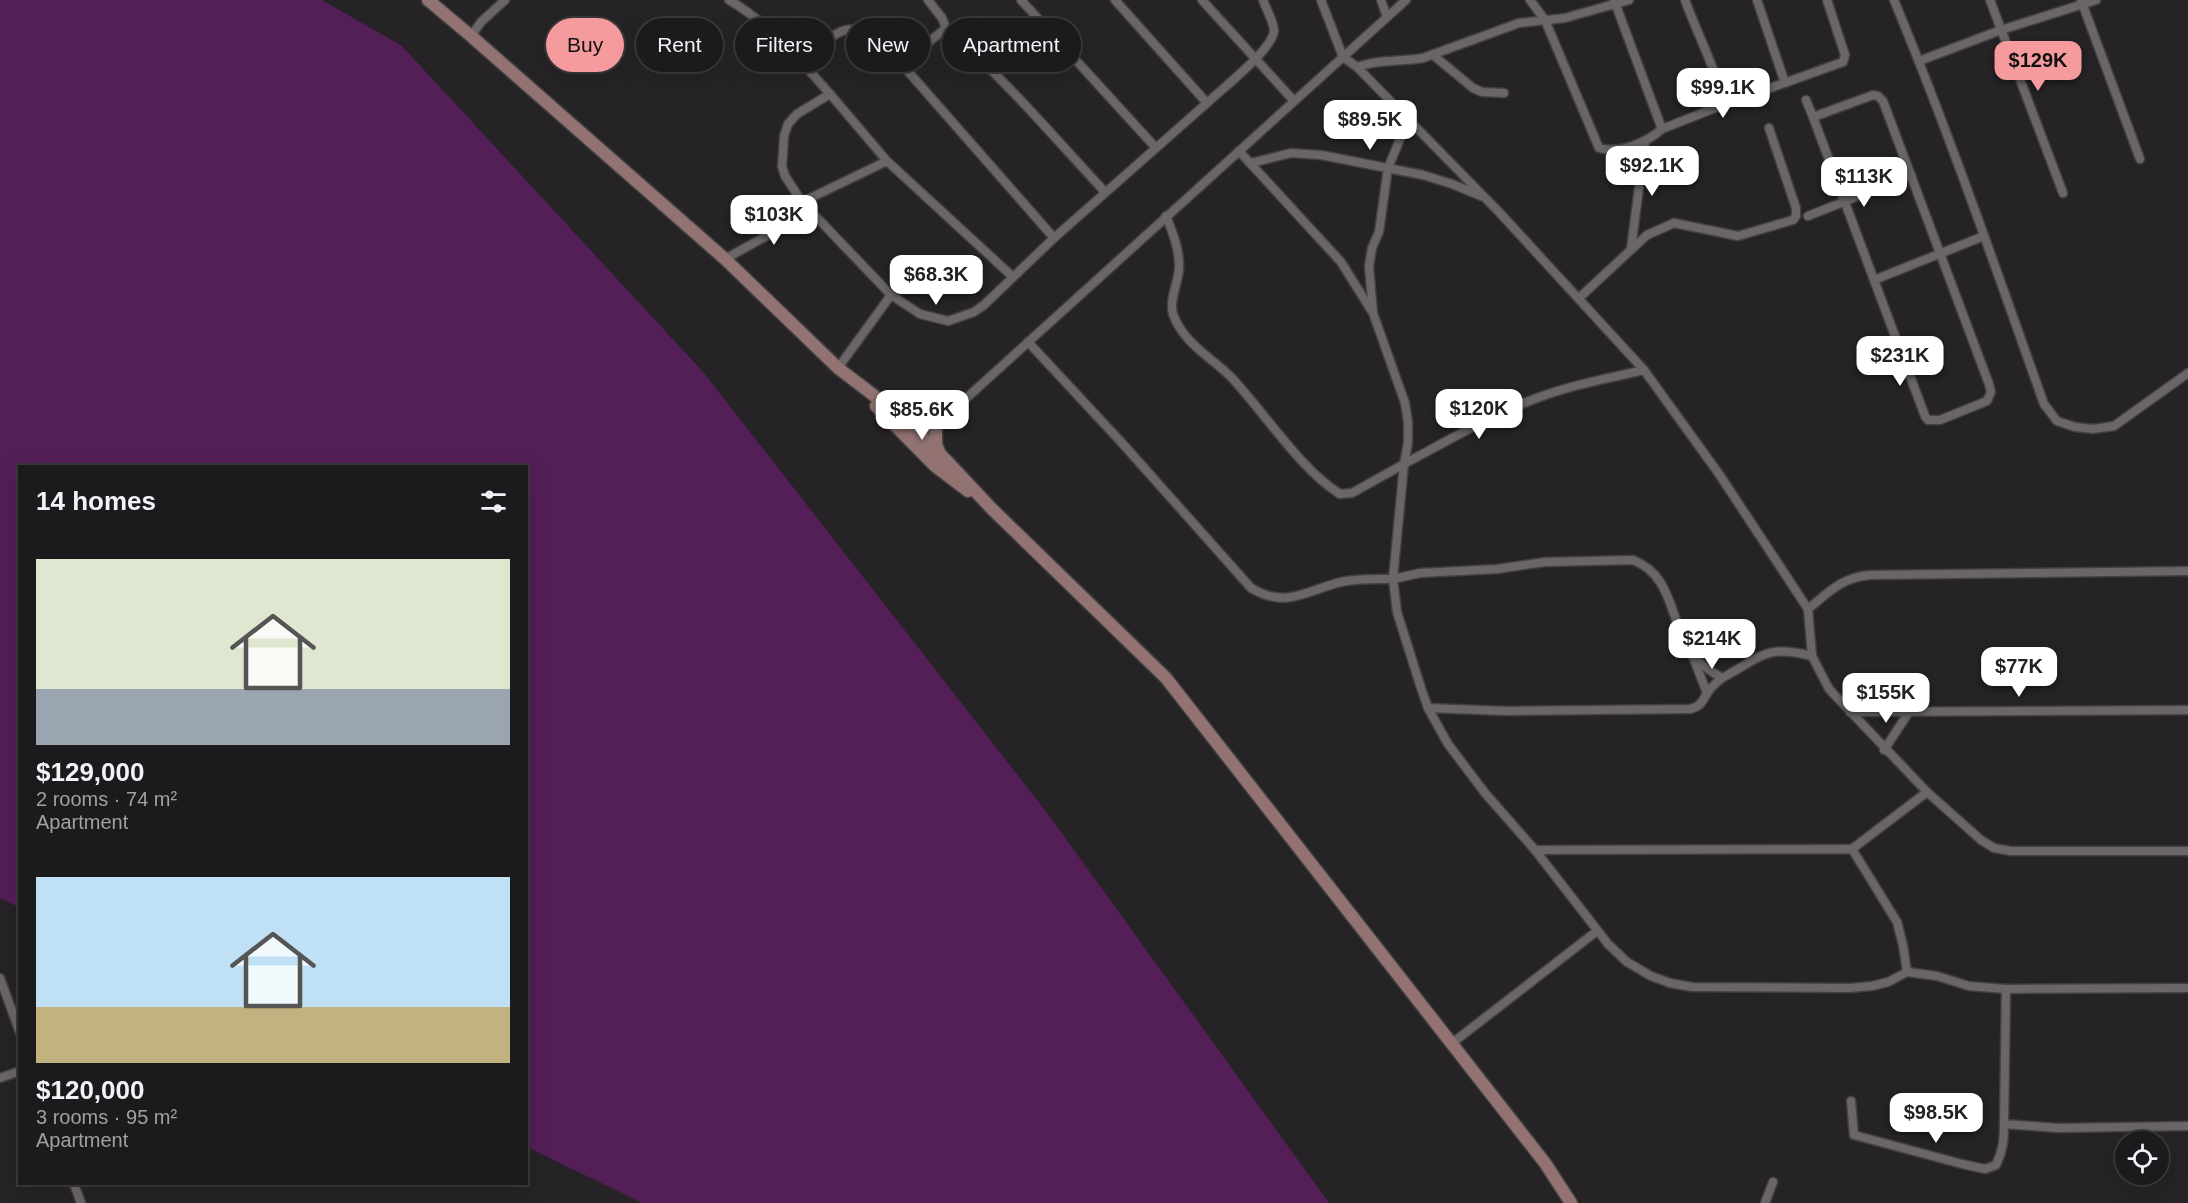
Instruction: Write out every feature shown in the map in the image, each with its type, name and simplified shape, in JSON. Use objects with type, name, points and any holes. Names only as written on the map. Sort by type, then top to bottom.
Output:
[{"type":"street","points":[[428,0],[725,260],[838,368],[907,424],[935,466],[992,509]]},
{"type":"street","points":[[471,36],[481,22],[505,0]]},
{"type":"street","points":[[729,0],[757,18]]},
{"type":"street","points":[[928,0],[942,18]]},
{"type":"street","points":[[1021,0],[1156,148]]},
{"type":"street","points":[[1115,0],[1207,103]]},
{"type":"street","points":[[1202,0],[1294,101]]},
{"type":"street","points":[[830,94],[797,114],[788,124],[784,136],[782,166],[785,176],[802,202],[891,295],[920,315],[948,321],[975,312],[1105,192],[1256,59],[1274,32],[1263,0]]},
{"type":"street","points":[[1321,0],[1343,57],[1357,67],[1484,197],[1580,298],[1644,370],[1719,474],[1808,609],[1812,656],[1828,688],[1926,792],[1981,840],[1994,848],[2011,851],[2188,851]]},
{"type":"street","points":[[1381,0],[1388,17]]},
{"type":"street","points":[[918,442],[1406,0]]},
{"type":"street","points":[[1530,0],[1545,20],[1599,148],[1613,150],[1645,141],[1662,129],[1843,62],[1845,55],[1827,0]]},
{"type":"street","points":[[1357,67],[1376,61],[1407,61],[1433,55],[1452,46],[1520,23],[1565,18],[1629,0]]},
{"type":"street","points":[[1685,0],[1695,30],[1717,77],[1725,104]]},
{"type":"street","points":[[1757,0],[1785,82]]},
{"type":"street","points":[[1894,0],[1984,236],[2044,404],[2057,421],[2075,427],[2093,429],[2114,426],[2188,373]]},
{"type":"street","points":[[1989,0],[2063,193]]},
{"type":"street","points":[[1919,61],[2081,2],[2096,0]]},
{"type":"street","points":[[2081,2],[2140,159]]},
{"type":"street","points":[[1615,3],[1662,129]]},
{"type":"street","points":[[930,41],[942,31]]},
{"type":"street","points":[[1433,55],[1473,88],[1482,92],[1503,93]]},
{"type":"street","points":[[810,72],[887,161],[1013,277]]},
{"type":"street","points":[[909,72],[1054,238]]},
{"type":"street","points":[[994,72],[1105,192]]},
{"type":"street","points":[[1806,99],[1925,416],[1928,420],[1940,420],[1987,401],[1991,392],[1883,101],[1878,96],[1867,96],[1813,117]]},
{"type":"street","points":[[1373,313],[1369,266],[1372,248],[1378,232],[1388,168],[1403,132],[1406,116]]},
{"type":"street","points":[[1580,298],[1647,236],[1674,223],[1738,236],[1792,220],[1796,216],[1796,208],[1769,128]]},
{"type":"street","points":[[1631,249],[1645,141]]},
{"type":"street","points":[[1239,151],[1341,262],[1373,313],[1405,403],[1408,443],[1393,579],[1397,612],[1428,708],[1448,744],[1485,793],[1535,850],[1597,931],[1627,962],[1651,976],[1670,983],[1692,987],[1872,987],[1907,972],[1937,976],[1969,986],[2006,989],[2188,988]]},
{"type":"street","points":[[1251,163],[1291,153],[1321,154],[1452,184],[1484,197]]},
{"type":"street","points":[[802,202],[887,161]]},
{"type":"street","points":[[1808,216],[1911,175]]},
{"type":"street","points":[[725,260],[811,212]]},
{"type":"street","points":[[1166,216],[1174,234],[1179,261],[1172,302],[1172,312],[1178,324],[1195,346],[1230,376],[1309,467],[1335,490],[1346,495],[1511,408],[1583,383],[1644,370]]},
{"type":"street","points":[[1874,280],[1984,236]]},
{"type":"street","points":[[838,368],[891,295]]},
{"type":"street","points":[[1028,342],[1122,442],[1251,588],[1264,596],[1278,599],[1294,597],[1343,582],[1393,579],[1419,573],[1486,570],[1545,562],[1633,560],[1645,565],[1658,577],[1707,693]]},
{"type":"street","points":[[858,384],[918,442],[940,454],[992,509],[1166,678],[1545,1163],[1571,1203]]},
{"type":"street","points":[[907,424],[936,425]]},
{"type":"street","points":[[936,425],[936,444],[940,454]]},
{"type":"street","points":[[1808,609],[1841,582],[1862,576],[2188,571]]},
{"type":"street","points":[[1428,708],[1506,711],[1690,709],[1698,707],[1704,701],[1707,693],[1722,678],[1753,658],[1779,650],[1812,656]]},
{"type":"street","points":[[1693,656],[1722,678]]},
{"type":"street","points":[[1850,712],[2188,710]]},
{"type":"street","points":[[1884,750],[1909,712]]},
{"type":"street","points":[[1535,850],[1852,849],[1926,792]]},
{"type":"street","points":[[1852,849],[1897,922],[1907,972]]},
{"type":"street","points":[[1451,1044],[1597,931]]},
{"type":"street","points":[[0,978],[18,1028]]},
{"type":"street","points":[[1851,1101],[1854,1135],[1962,1164],[1985,1168],[1996,1165],[2004,1141],[2006,989]]},
{"type":"street","points":[[0,1078],[18,1072]]},
{"type":"street","points":[[2004,1124],[2058,1128],[2188,1126]]},
{"type":"street","points":[[1765,1203],[1773,1182]]},
{"type":"street","points":[[74,1185],[81,1203]]},
{"type":"shaded area","points":[[0,0],[322,0],[402,46],[704,373],[1048,814],[1329,1203],[642,1203],[528,1147],[528,465],[18,465],[18,907],[0,898]]}]
